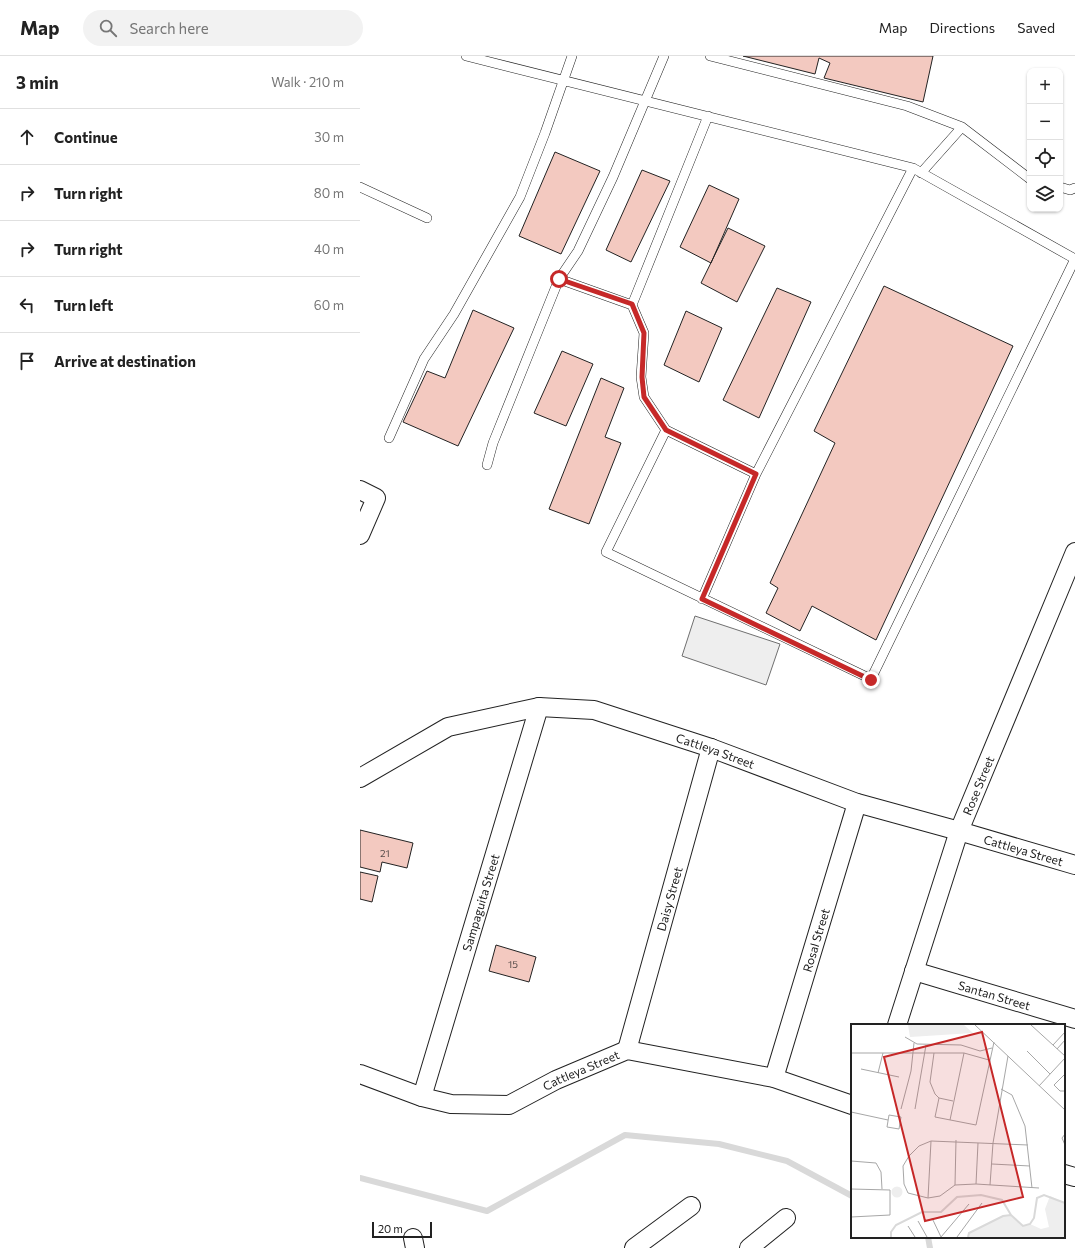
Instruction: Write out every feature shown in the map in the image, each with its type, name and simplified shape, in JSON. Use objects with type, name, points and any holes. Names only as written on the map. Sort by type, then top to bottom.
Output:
[{"type":"street","points":[[360,490],[376,498],[360,535]]},
{"type":"street","name":"Rose Street","points":[[897,1024],[959,831],[1075,552]]},
{"type":"street","name":"Cattleya Street","points":[[360,778],[448,727],[539,707],[594,710],[711,748],[857,803],[959,831],[1075,866]]},
{"type":"street","name":"Sampaguita Street","points":[[422,1097],[539,707]]},
{"type":"street","name":"Daisy Street","points":[[627,1050],[711,748]]},
{"type":"street","name":"Rosal Street","points":[[774,1078],[857,803]]},
{"type":"street","name":"Santan Street","points":[[914,971],[1075,1019]]},
{"type":"street","name":"Cattleya Street","points":[[360,1074],[422,1097],[451,1104],[509,1105],[556,1080],[627,1050],[774,1078],[851,1105]]},
{"type":"street","points":[[1065,1174],[1075,1177]]},
{"type":"street","points":[[634,1248],[691,1206]]},
{"type":"street","points":[[750,1248],[786,1218]]},
{"type":"lane","points":[[466,56],[913,168],[1075,259],[871,680],[606,552],[666,430]]},
{"type":"lane","points":[[389,438],[424,359],[454,314],[520,197],[545,133],[572,56]]},
{"type":"lane","points":[[487,465],[499,429],[559,279],[581,244],[612,177],[664,56]]},
{"type":"lane","points":[[710,56],[907,106],[962,127],[1027,177]]},
{"type":"lane","points":[[708,116],[632,304],[644,333],[642,377],[644,397],[666,430],[756,474]]},
{"type":"lane","points":[[921,173],[962,127]]},
{"type":"lane","points":[[702,599],[756,474],[913,168]]},
{"type":"lane","points":[[360,187],[427,218]]},
{"type":"lane","points":[[1063,188],[1070,190],[1075,188]]},
{"type":"lane","points":[[559,279],[632,304]]},
{"type":"shaded area","points":[[695,616],[780,644],[766,685],[682,656]]},
{"type":"building","points":[[743,56],[933,56],[923,102],[824,78],[830,63],[819,58],[815,74]]},
{"type":"building","points":[[555,152],[600,171],[561,254],[519,236]]},
{"type":"building","points":[[642,170],[670,181],[631,262],[606,250]]},
{"type":"building","points":[[709,185],[739,199],[711,263],[680,247]]},
{"type":"building","points":[[728,228],[765,246],[737,302],[701,283]]},
{"type":"building","points":[[884,286],[1013,346],[876,640],[812,606],[800,631],[766,613],[778,588],[770,583],[835,443],[814,431]]},
{"type":"building","points":[[777,288],[811,302],[759,418],[723,400]]},
{"type":"building","points":[[473,310],[514,328],[458,446],[403,422],[427,371],[445,378]]},
{"type":"building","points":[[686,311],[722,328],[699,382],[664,365]]},
{"type":"building","points":[[562,351],[593,364],[566,426],[534,413]]},
{"type":"building","points":[[601,378],[624,388],[605,437],[621,443],[589,524],[549,509]]},
{"type":"building","points":[[360,830],[413,843],[407,868],[382,862],[380,872],[360,867]]},
{"type":"building","points":[[360,872],[378,876],[372,902],[360,899]]},
{"type":"building","points":[[496,945],[536,957],[529,982],[489,971]]},
{"type":"waterway","points":[[360,1178],[487,1211],[625,1135],[719,1144],[787,1161],[851,1195]]},
{"type":"waterway","points":[[928,1238],[930,1248]]},
{"type":"route","points":[[559,279],[632,304],[644,333],[642,377],[644,397],[666,430],[756,474],[702,599],[871,680]]}]
